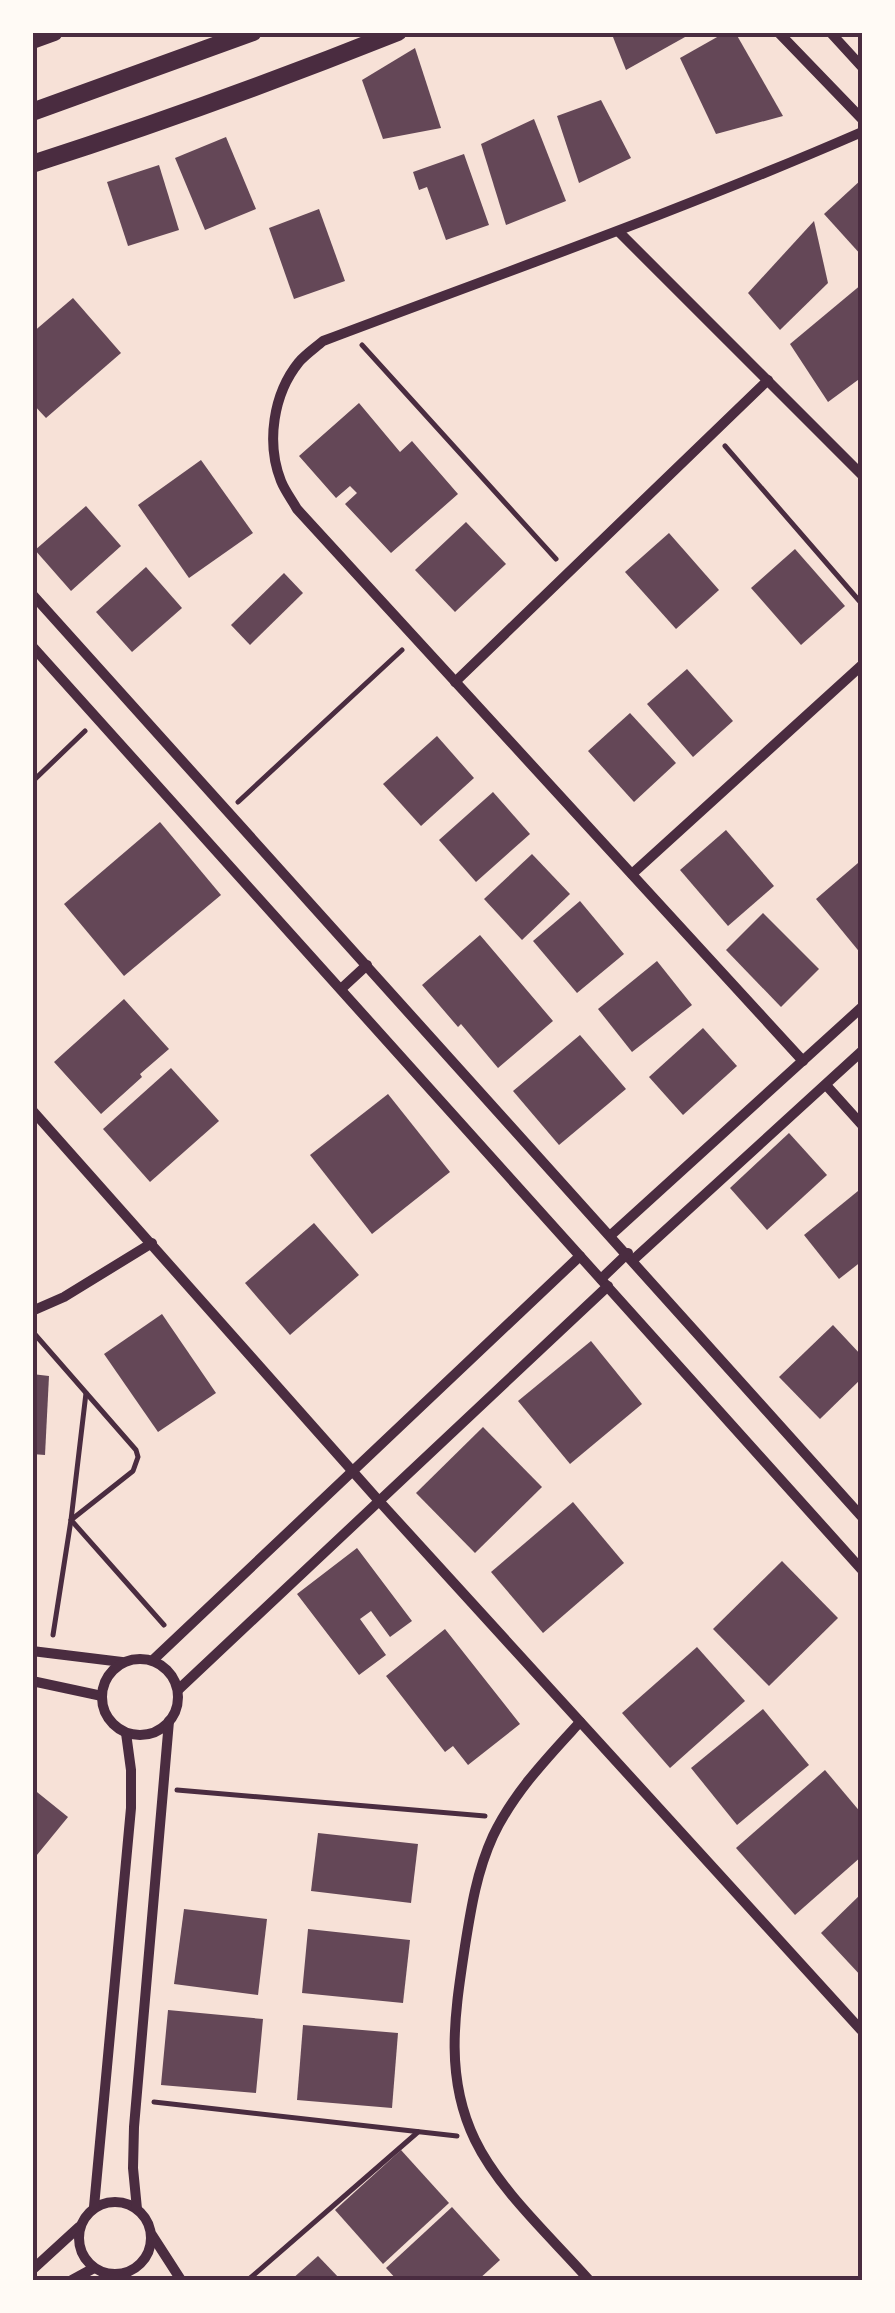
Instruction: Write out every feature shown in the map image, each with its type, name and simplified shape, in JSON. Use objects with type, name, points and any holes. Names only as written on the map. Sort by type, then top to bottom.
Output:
[{"type":"street","points":[[32,40],[54,32]]},
{"type":"street","points":[[32,112],[254,32]]},
{"type":"street","points":[[32,164],[153,124],[398,32]]},
{"type":"street","points":[[778,32],[862,119]]},
{"type":"street","points":[[830,32],[862,67]]},
{"type":"street","points":[[803,1060],[297,509],[281,481],[274,450],[274,419],[283,389],[300,362],[322,341],[619,232],[862,132]]},
{"type":"street","points":[[619,232],[862,475]]},
{"type":"street","points":[[455,682],[768,380]]},
{"type":"street","points":[[32,594],[862,1517]]},
{"type":"street","points":[[32,646],[862,1570]]},
{"type":"street","points":[[632,874],[862,664]]},
{"type":"street","points":[[341,989],[367,965]]},
{"type":"street","points":[[611,1236],[862,1007]]},
{"type":"street","points":[[178,1690],[630,1256],[862,1051]]},
{"type":"street","points":[[826,1085],[862,1125]]},
{"type":"street","points":[[32,1110],[379,1500],[862,2031]]},
{"type":"street","points":[[32,1311],[64,1298],[152,1242]]},
{"type":"street","points":[[153,1660],[580,1256]]},
{"type":"street","points":[[32,1650],[123,1662],[153,1660],[165,1667],[178,1690],[170,1721],[136,2100],[137,2209]]},
{"type":"street","points":[[123,1662],[108,1676],[102,1696],[108,1718],[126,1733],[138,1736],[160,1730],[170,1721]]},
{"type":"street","points":[[32,1682],[102,1696]]},
{"type":"street","points":[[580,1722],[533,1774],[493,1836],[480,1869],[454,2020],[454,2060],[474,2138],[493,2173],[589,2280]]},
{"type":"street","points":[[94,2208],[131,1808],[126,1733]]},
{"type":"street","points":[[32,2270],[94,2208],[116,2201],[127,2203],[144,2215],[181,2280]]},
{"type":"street","points":[[80,2226],[80,2250],[86,2260],[117,2278],[142,2263],[152,2233]]},
{"type":"street","points":[[72,2280],[94,2268]]},
{"type":"path","points":[[350,331],[568,573]]},
{"type":"path","points":[[713,433],[862,604]]},
{"type":"path","points":[[228,811],[414,638]]},
{"type":"path","points":[[32,782],[98,718]]},
{"type":"path","points":[[32,1330],[138,1457],[133,1470],[72,1520]]},
{"type":"path","points":[[50,1653],[72,1520],[86,1392]]},
{"type":"path","points":[[72,1520],[176,1638]]},
{"type":"path","points":[[164,1789],[504,1818]]},
{"type":"path","points":[[136,2100],[474,2138]]},
{"type":"path","points":[[248,2280],[418,2132]]},
{"type":"building","points":[[611,32],[694,32],[626,70]]},
{"type":"building","points":[[726,32],[735,32],[783,116],[716,134],[680,58]]},
{"type":"building","points":[[415,48],[441,128],[383,139],[362,80]]},
{"type":"building","points":[[601,100],[631,158],[579,183],[557,116]]},
{"type":"building","points":[[534,119],[566,201],[506,225],[481,144]]},
{"type":"building","points":[[226,137],[256,209],[205,230],[175,158]]},
{"type":"building","points":[[464,154],[489,225],[446,240],[427,187],[419,190],[413,172]]},
{"type":"building","points":[[159,165],[179,230],[128,246],[107,182]]},
{"type":"building","points":[[862,179],[862,256],[824,214]]},
{"type":"building","points":[[319,209],[345,281],[294,299],[269,228]]},
{"type":"building","points":[[814,221],[828,283],[780,330],[748,293]]},
{"type":"building","points":[[862,284],[862,377],[828,402],[790,344]]},
{"type":"building","points":[[73,298],[121,353],[46,418],[32,403],[32,333]]},
{"type":"building","points":[[359,403],[400,452],[412,441],[458,494],[391,553],[345,504],[357,493],[350,486],[336,498],[299,456]]},
{"type":"building","points":[[201,460],[253,533],[189,578],[138,505]]},
{"type":"building","points":[[86,506],[121,546],[71,591],[35,550]]},
{"type":"building","points":[[466,522],[506,564],[455,612],[415,570]]},
{"type":"building","points":[[669,533],[719,590],[676,629],[625,572]]},
{"type":"building","points":[[795,549],[845,606],[801,645],[751,588]]},
{"type":"building","points":[[146,567],[182,608],[132,652],[96,612]]},
{"type":"building","points":[[284,573],[303,593],[250,645],[231,625]]},
{"type":"building","points":[[687,669],[733,721],[693,757],[647,704]]},
{"type":"building","points":[[630,713],[676,763],[634,802],[588,751]]},
{"type":"building","points":[[437,736],[474,778],[421,826],[383,784]]},
{"type":"building","points":[[493,792],[530,834],[476,882],[439,840]]},
{"type":"building","points":[[160,822],[221,895],[124,976],[64,904]]},
{"type":"building","points":[[726,830],[774,886],[728,926],[680,870]]},
{"type":"building","points":[[532,854],[570,894],[522,940],[484,899]]},
{"type":"building","points":[[858,863],[862,868],[862,955],[816,899]]},
{"type":"building","points":[[580,901],[624,954],[577,993],[533,941]]},
{"type":"building","points":[[763,913],[819,969],[781,1007],[726,950]]},
{"type":"building","points":[[480,935],[553,1021],[498,1068],[422,985]]},
{"type":"building","points":[[657,961],[692,1005],[632,1052],[598,1009]]},
{"type":"building","points":[[124,999],[169,1049],[101,1114],[54,1062]]},
{"type":"building","points":[[703,1028],[737,1066],[683,1115],[649,1077]]},
{"type":"building","points":[[580,1035],[626,1089],[559,1145],[513,1091]]},
{"type":"building","points":[[171,1068],[219,1121],[150,1182],[103,1129]]},
{"type":"building","points":[[388,1094],[450,1172],[372,1234],[310,1155]]},
{"type":"building","points":[[789,1133],[827,1175],[767,1230],[730,1188]]},
{"type":"building","points":[[858,1191],[862,1196],[862,1261],[839,1279],[804,1235]]},
{"type":"building","points":[[314,1223],[359,1275],[290,1335],[245,1283]]},
{"type":"building","points":[[162,1314],[216,1393],[158,1432],[104,1354]]},
{"type":"building","points":[[833,1325],[862,1356],[862,1378],[820,1419],[779,1377]]},
{"type":"building","points":[[591,1341],[642,1404],[570,1464],[518,1401]]},
{"type":"building","points":[[32,1374],[49,1376],[45,1455],[32,1454]]},
{"type":"building","points":[[483,1427],[542,1487],[475,1553],[416,1493]]},
{"type":"building","points":[[573,1502],[624,1563],[543,1633],[491,1572]]},
{"type":"building","points":[[357,1548],[412,1621],[390,1637],[371,1611],[360,1619],[386,1655],[359,1675],[297,1594]]},
{"type":"building","points":[[782,1561],[838,1618],[769,1686],[713,1629]]},
{"type":"building","points":[[445,1629],[520,1724],[468,1765],[453,1746],[445,1752],[386,1676]]},
{"type":"building","points":[[697,1647],[745,1701],[670,1768],[622,1713]]},
{"type":"building","points":[[763,1709],[809,1765],[737,1825],[691,1768]]},
{"type":"building","points":[[825,1770],[862,1814],[862,1856],[795,1915],[736,1848]]},
{"type":"building","points":[[32,1788],[68,1817],[32,1861]]},
{"type":"building","points":[[318,1833],[418,1844],[411,1903],[311,1891]]},
{"type":"building","points":[[862,1893],[862,1977],[821,1933]]},
{"type":"building","points":[[184,1909],[267,1919],[258,1995],[174,1984]]},
{"type":"building","points":[[308,1929],[410,1940],[403,2003],[302,1993]]},
{"type":"building","points":[[168,2010],[263,2019],[256,2093],[161,2085]]},
{"type":"building","points":[[303,2025],[398,2033],[392,2108],[297,2100]]},
{"type":"building","points":[[401,2150],[449,2203],[383,2264],[335,2210]]},
{"type":"building","points":[[452,2207],[500,2260],[478,2280],[397,2280],[386,2268]]},
{"type":"building","points":[[318,2256],[341,2280],[291,2280]]}]
